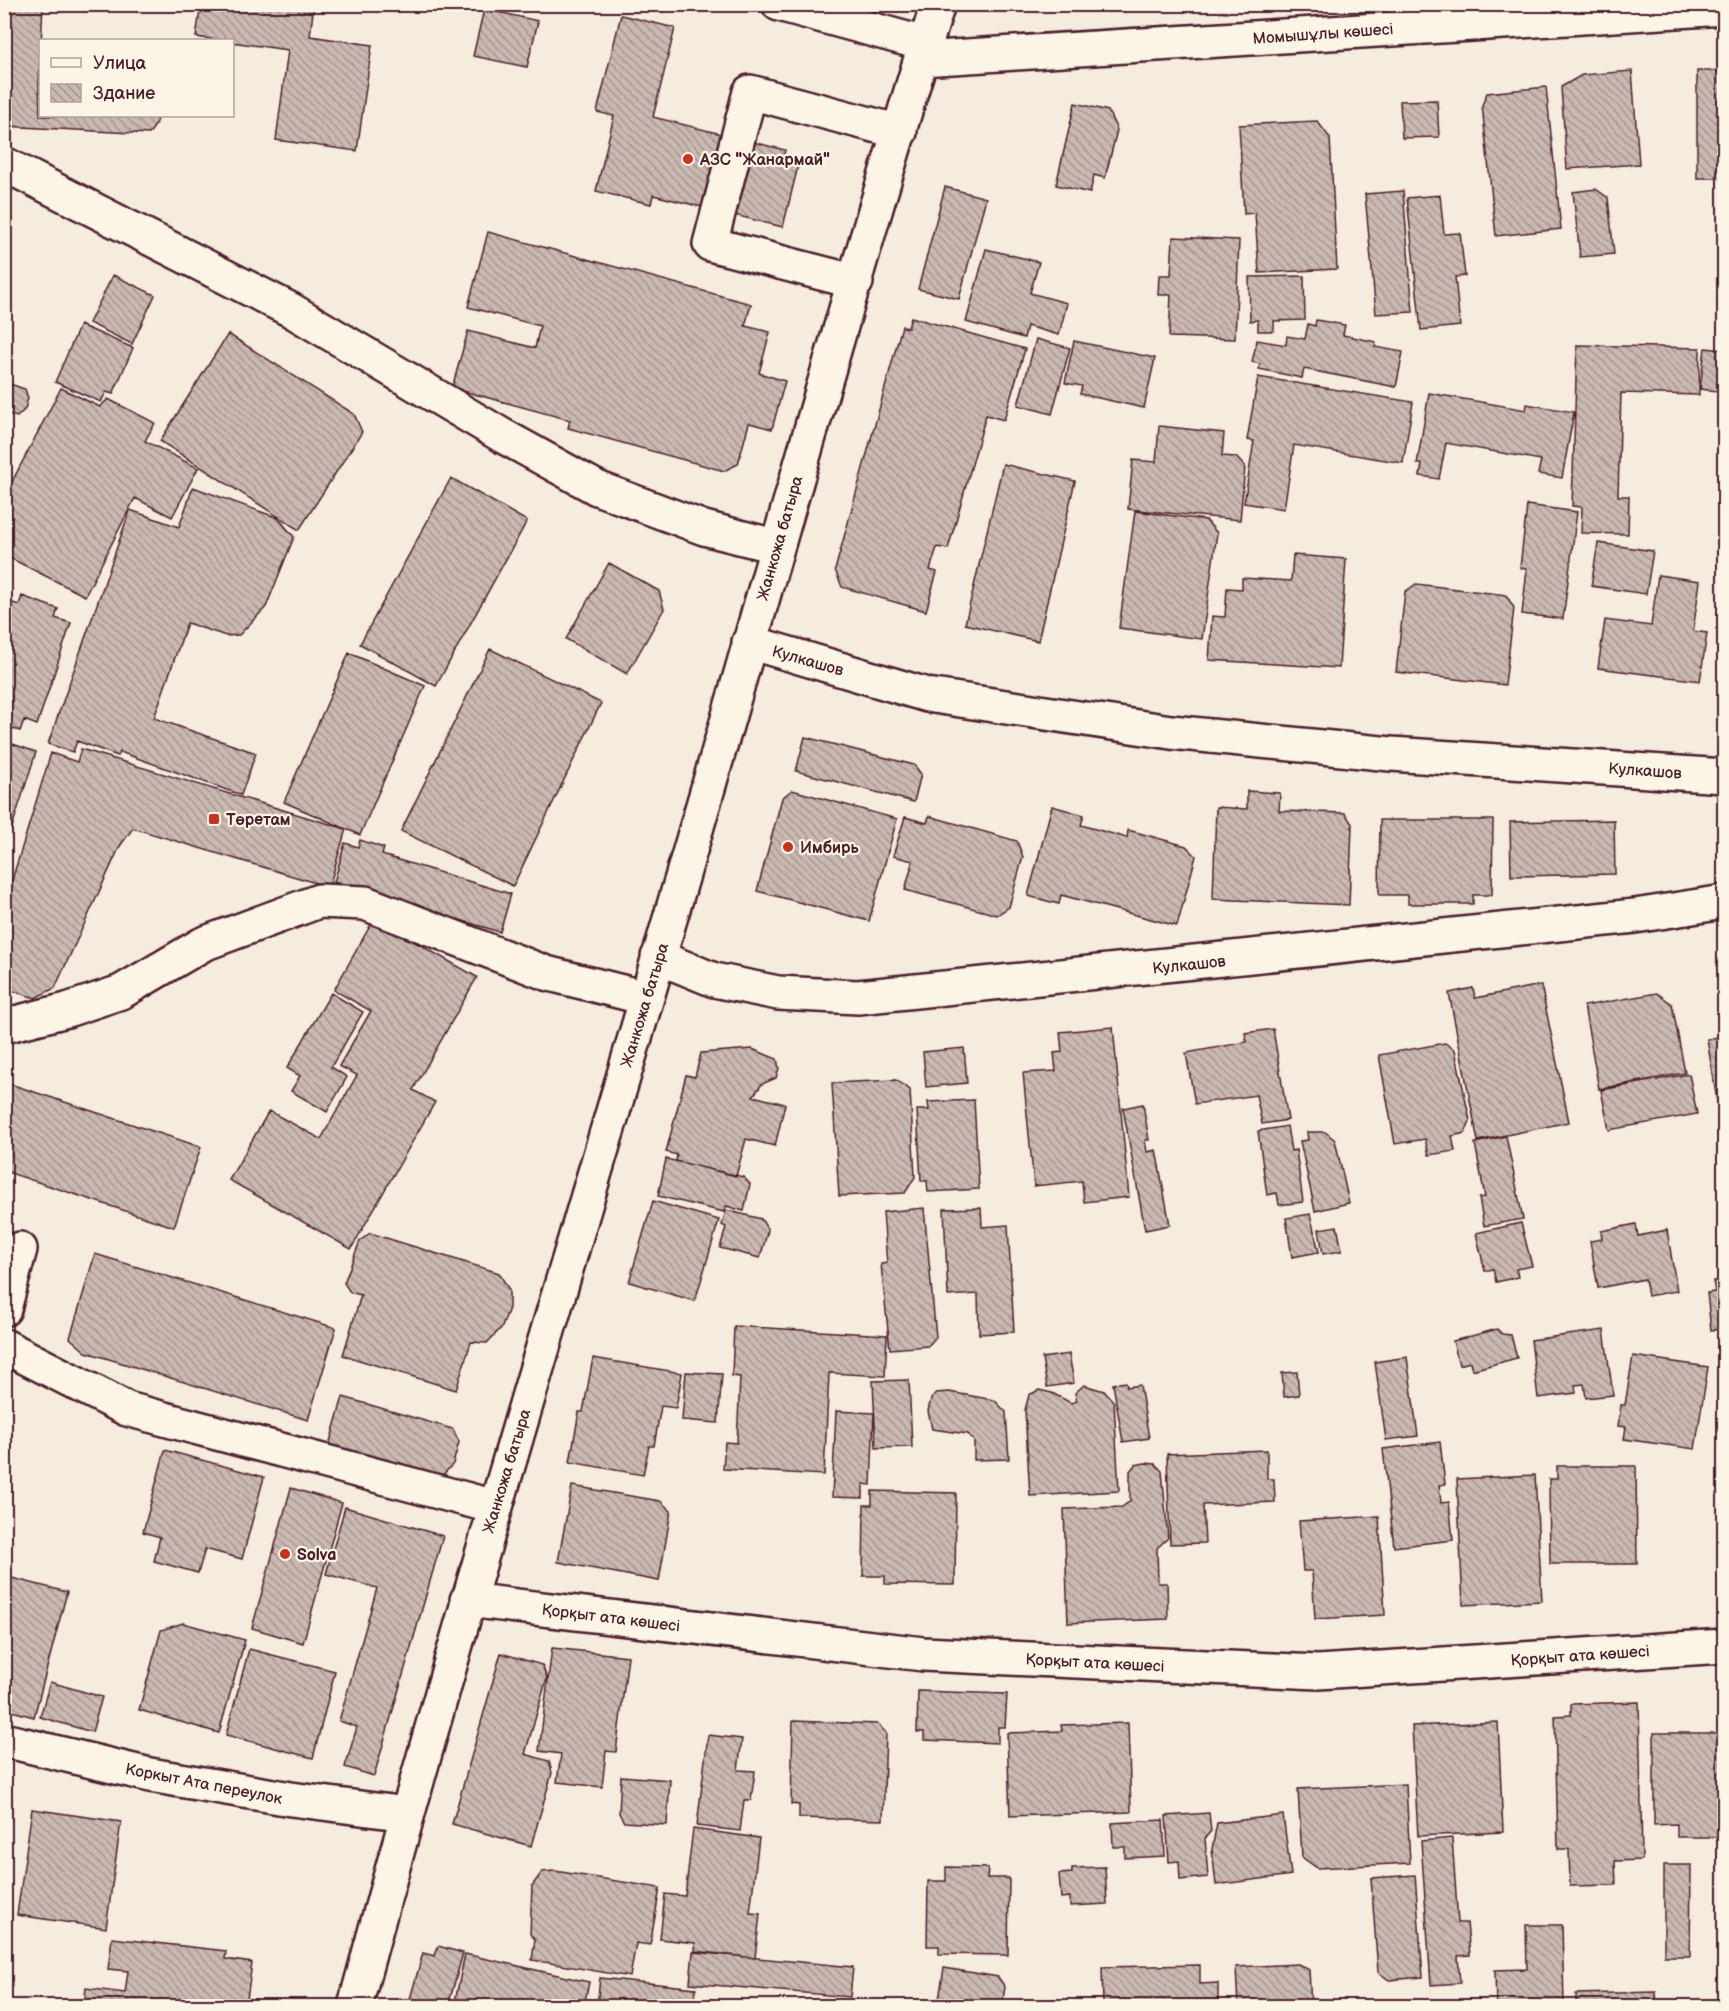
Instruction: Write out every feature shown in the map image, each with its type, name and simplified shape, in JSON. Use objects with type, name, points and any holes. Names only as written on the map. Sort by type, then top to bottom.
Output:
[{"type":"street","name":"Момышұлы көшесі","points":[[779,4],[923,51],[1725,8]]},
{"type":"street","name":"Жанкожа батыра","points":[[355,2007],[467,1600],[658,957],[775,546],[938,4]]},
{"type":"street","points":[[855,282],[710,244],[750,92],[900,132]]},
{"type":"street","points":[[4,164],[291,310],[492,430],[597,488],[704,528],[775,546]]},
{"type":"street","name":"Кулкашов","points":[[749,642],[927,695],[1171,732],[1391,754],[1725,776]]},
{"type":"street","points":[[4,1026],[67,1010],[121,992],[202,944],[319,901],[365,903],[546,973],[646,998]]},
{"type":"street","name":"Кулкашов","points":[[658,957],[714,980],[778,993],[858,997],[1635,916],[1725,902]]},
{"type":"street","points":[[4,1310],[20,1249]]},
{"type":"street","points":[[4,1346],[127,1409],[495,1507]]},
{"type":"street","name":"Қорқыт ата көшесі","points":[[467,1600],[923,1654],[1318,1672],[1725,1646]]},
{"type":"street","name":"Коркыт Ата переулок","points":[[4,1740],[150,1775],[291,1799],[407,1814]]},
{"type":"building","points":[[4,4],[43,4],[41,39],[39,39],[39,117],[157,117],[156,124],[149,134],[4,126]]},
{"type":"building","points":[[201,4],[314,4],[310,36],[372,45],[357,151],[276,140],[288,50],[234,42],[234,39],[196,37]]},
{"type":"building","points":[[484,9],[538,21],[527,67],[473,56]]},
{"type":"building","points":[[621,15],[675,28],[653,117],[785,150],[782,162],[798,166],[783,227],[653,195],[651,204],[596,191],[614,116],[597,112]]},
{"type":"building","points":[[1632,71],[1639,164],[1567,169],[1561,87],[1582,75]]},
{"type":"building","points":[[1697,71],[1724,71],[1724,194],[1722,194],[1723,178],[1697,178]]},
{"type":"building","points":[[1546,87],[1561,229],[1496,236],[1482,105],[1487,93]]},
{"type":"building","points":[[1437,100],[1439,137],[1402,138],[1400,101]]},
{"type":"building","points":[[1075,103],[1108,111],[1117,130],[1105,178],[1094,175],[1090,193],[1056,185]]},
{"type":"building","points":[[1317,121],[1330,138],[1337,269],[1259,273],[1255,213],[1244,214],[1239,125]]},
{"type":"building","points":[[945,187],[986,198],[959,299],[918,289]]},
{"type":"building","points":[[1596,189],[1608,198],[1614,254],[1580,257],[1573,192]]},
{"type":"building","points":[[1403,191],[1413,312],[1376,314],[1365,194]]},
{"type":"building","points":[[1440,195],[1444,234],[1460,233],[1465,276],[1455,277],[1460,326],[1421,330],[1407,198]]},
{"type":"building","points":[[488,232],[751,304],[745,326],[770,332],[759,373],[785,381],[772,429],[749,423],[738,464],[724,471],[568,428],[570,420],[452,388],[468,331],[535,348],[540,326],[468,307]]},
{"type":"building","points":[[1173,237],[1239,240],[1235,339],[1169,337],[1171,295],[1158,295],[1159,275],[1171,275]]},
{"type":"building","points":[[986,249],[1039,262],[1030,293],[1067,303],[1059,335],[1027,326],[1024,338],[966,322]]},
{"type":"building","points":[[113,275],[155,295],[132,344],[89,323]]},
{"type":"building","points":[[1304,276],[1305,320],[1274,321],[1274,331],[1258,331],[1258,320],[1250,321],[1249,277]]},
{"type":"building","points":[[911,317],[1025,349],[1004,420],[986,415],[948,549],[937,547],[930,570],[937,572],[926,611],[842,587],[835,570],[902,326],[908,328]]},
{"type":"building","points":[[1316,320],[1345,325],[1343,335],[1376,342],[1375,347],[1403,352],[1396,387],[1304,369],[1302,378],[1259,369],[1260,364],[1252,362],[1257,340],[1286,345],[1287,336],[1305,339],[1308,324],[1315,326]]},
{"type":"building","points":[[80,325],[133,348],[113,394],[106,392],[101,402],[55,382]]},
{"type":"building","points":[[228,334],[354,414],[362,432],[299,530],[160,441]]},
{"type":"building","points":[[1036,339],[1070,348],[1052,414],[1018,405]]},
{"type":"building","points":[[1074,341],[1155,358],[1144,408],[1080,394],[1082,386],[1065,383]]},
{"type":"building","points":[[1577,345],[1700,348],[1699,395],[1621,393],[1618,496],[1629,496],[1628,534],[1581,533],[1582,507],[1572,506]]},
{"type":"building","points":[[1705,348],[1724,350],[1724,392],[1700,389]]},
{"type":"building","points":[[1258,377],[1413,402],[1403,463],[1294,445],[1284,509],[1244,503],[1254,441],[1247,440]]},
{"type":"building","points":[[4,382],[25,389],[28,398],[25,409],[17,417],[4,413]]},
{"type":"building","points":[[61,388],[100,407],[108,399],[155,423],[145,441],[198,468],[172,517],[135,498],[85,596],[4,555],[4,497]]},
{"type":"building","points":[[1429,393],[1526,410],[1527,404],[1574,412],[1562,478],[1538,474],[1541,460],[1446,443],[1439,479],[1420,476],[1422,464],[1417,464]]},
{"type":"building","points":[[1159,426],[1224,433],[1222,456],[1236,457],[1245,467],[1240,520],[1128,509],[1133,460],[1156,462]]},
{"type":"building","points":[[1003,464],[1075,481],[1038,641],[965,624]]},
{"type":"building","points":[[451,478],[527,521],[436,686],[360,644]]},
{"type":"building","points":[[193,487],[278,518],[294,537],[266,607],[239,635],[226,636],[187,623],[154,718],[256,753],[241,795],[120,752],[118,756],[77,741],[73,752],[48,744],[130,510],[179,527]]},
{"type":"building","points":[[1527,505],[1577,512],[1563,619],[1522,614],[1527,569],[1520,568]]},
{"type":"building","points":[[1135,511],[1206,520],[1217,533],[1202,639],[1119,628]]},
{"type":"building","points":[[1598,543],[1653,551],[1646,594],[1591,586]]},
{"type":"building","points":[[1293,555],[1346,559],[1339,668],[1209,660],[1212,616],[1225,617],[1227,588],[1242,589],[1242,578],[1291,581]]},
{"type":"building","points":[[609,563],[659,591],[664,609],[627,674],[566,639]]},
{"type":"building","points":[[1658,575],[1700,581],[1693,631],[1707,633],[1700,681],[1598,668],[1605,620],[1651,626]]},
{"type":"building","points":[[1416,584],[1506,595],[1514,608],[1505,685],[1396,672],[1405,592]]},
{"type":"building","points":[[22,596],[58,609],[55,618],[71,623],[37,725],[24,720],[20,731],[4,726],[4,600],[19,605]]},
{"type":"building","points":[[490,649],[601,703],[513,886],[401,831]]},
{"type":"building","points":[[349,653],[425,686],[360,835],[284,802]]},
{"type":"building","points":[[805,737],[914,765],[921,774],[914,802],[796,771]]},
{"type":"building","points":[[4,741],[36,752],[5,849],[4,849]]},
{"type":"building","points":[[81,749],[346,829],[329,887],[133,828],[120,846],[55,988],[35,998],[4,988],[4,906],[51,753],[77,762]]},
{"type":"building","points":[[792,790],[897,819],[869,921],[757,891],[782,798]]},
{"type":"building","points":[[1247,791],[1280,793],[1279,811],[1345,813],[1352,824],[1349,905],[1213,899],[1216,807],[1247,809]]},
{"type":"building","points":[[1052,806],[1084,815],[1081,825],[1127,838],[1128,830],[1186,846],[1196,856],[1177,926],[1061,895],[1059,904],[1028,896]]},
{"type":"building","points":[[929,816],[1017,841],[1023,857],[1009,907],[997,915],[905,890],[913,861],[893,856],[905,817],[927,823]]},
{"type":"building","points":[[1380,820],[1493,820],[1492,895],[1473,895],[1473,904],[1408,904],[1408,895],[1379,895]]},
{"type":"building","points":[[1614,820],[1615,874],[1511,876],[1510,822]]},
{"type":"building","points":[[360,840],[384,848],[382,855],[511,894],[500,932],[334,882],[345,843],[358,847]]},
{"type":"building","points":[[374,919],[477,977],[413,1090],[435,1102],[351,1249],[229,1180],[269,1111],[321,1139],[357,1075],[339,1066],[371,1011],[334,990]]},
{"type":"building","points":[[1541,985],[1569,1122],[1478,1141],[1449,993],[1473,988],[1475,998]]},
{"type":"building","points":[[331,993],[363,1012],[331,1067],[347,1077],[327,1112],[291,1091],[300,1076],[287,1068]]},
{"type":"building","points":[[1657,993],[1672,1004],[1685,1073],[1599,1089],[1584,1006]]},
{"type":"building","points":[[1113,1027],[1129,1197],[1084,1202],[1082,1181],[1034,1186],[1023,1073],[1056,1071],[1054,1053],[1062,1052],[1060,1032]]},
{"type":"building","points":[[1273,1029],[1288,1120],[1262,1124],[1256,1095],[1195,1104],[1186,1053],[1247,1042],[1245,1033]]},
{"type":"building","points":[[1724,1036],[1724,1125],[1721,1126],[1707,1039]]},
{"type":"building","points":[[1445,1043],[1455,1050],[1470,1121],[1465,1133],[1452,1136],[1455,1151],[1429,1155],[1425,1139],[1395,1144],[1379,1055]]},
{"type":"building","points":[[964,1048],[967,1083],[926,1087],[923,1052]]},
{"type":"building","points":[[752,1049],[777,1059],[779,1068],[776,1078],[762,1084],[753,1096],[785,1104],[775,1146],[746,1139],[736,1176],[676,1161],[677,1155],[666,1152],[686,1075],[695,1077],[701,1053]]},
{"type":"building","points":[[1689,1074],[1697,1114],[1609,1130],[1601,1090]]},
{"type":"building","points":[[896,1080],[910,1090],[915,1177],[905,1193],[839,1196],[832,1083]]},
{"type":"building","points":[[4,1082],[201,1147],[174,1227],[4,1171]]},
{"type":"building","points":[[974,1100],[979,1189],[928,1192],[927,1181],[921,1181],[917,1110],[929,1110],[928,1102]]},
{"type":"building","points":[[1143,1104],[1149,1140],[1145,1140],[1147,1152],[1156,1150],[1170,1225],[1145,1230],[1123,1108]]},
{"type":"building","points":[[1287,1126],[1291,1151],[1296,1150],[1303,1202],[1279,1205],[1277,1193],[1267,1195],[1258,1131]]},
{"type":"building","points":[[1307,1132],[1325,1132],[1335,1140],[1349,1203],[1315,1211],[1300,1141],[1308,1140]]},
{"type":"building","points":[[1506,1136],[1523,1219],[1484,1226],[1479,1198],[1485,1197],[1475,1143]]},
{"type":"building","points":[[666,1159],[743,1177],[750,1184],[744,1211],[726,1206],[724,1212],[658,1196]]},
{"type":"building","points":[[653,1201],[719,1220],[695,1301],[629,1282]]},
{"type":"building","points":[[924,1208],[936,1337],[928,1346],[890,1349],[881,1264],[887,1263],[883,1212]]},
{"type":"building","points":[[981,1208],[982,1227],[1008,1225],[1014,1332],[979,1334],[978,1294],[948,1296],[944,1209]]},
{"type":"building","points":[[726,1210],[761,1219],[768,1230],[760,1258],[720,1248],[726,1227],[722,1225]]},
{"type":"building","points":[[1310,1214],[1319,1252],[1292,1257],[1286,1218]]},
{"type":"building","points":[[1521,1223],[1532,1266],[1516,1269],[1518,1277],[1496,1282],[1493,1269],[1485,1271],[1476,1233]]},
{"type":"building","points":[[1636,1224],[1638,1236],[1667,1230],[1677,1291],[1648,1296],[1645,1279],[1598,1288],[1590,1241],[1602,1239],[1601,1231]]},
{"type":"building","points":[[1337,1226],[1342,1251],[1323,1254],[1319,1229]]},
{"type":"building","points":[[370,1233],[499,1273],[509,1290],[509,1308],[502,1327],[487,1343],[471,1342],[456,1390],[343,1355],[361,1295],[350,1292],[344,1283],[360,1241]]},
{"type":"building","points":[[95,1254],[336,1328],[308,1420],[86,1352],[70,1338]]},
{"type":"building","points":[[1724,1280],[1724,1329],[1711,1330],[1707,1293],[1715,1292],[1713,1281]]},
{"type":"building","points":[[734,1326],[887,1335],[885,1376],[829,1373],[824,1475],[723,1469],[725,1442],[737,1443],[740,1377],[732,1376]]},
{"type":"building","points":[[1497,1329],[1502,1334],[1511,1335],[1517,1358],[1472,1370],[1470,1362],[1459,1365],[1453,1341]]},
{"type":"building","points":[[1604,1330],[1613,1395],[1586,1398],[1584,1384],[1575,1385],[1576,1393],[1538,1398],[1531,1340]]},
{"type":"building","points":[[1069,1354],[1074,1383],[1047,1387],[1042,1358]]},
{"type":"building","points":[[1633,1356],[1708,1367],[1695,1449],[1624,1439],[1626,1427],[1618,1426],[1621,1405],[1625,1405]]},
{"type":"building","points":[[1407,1357],[1418,1436],[1386,1440],[1375,1362]]},
{"type":"building","points":[[593,1358],[682,1373],[676,1408],[661,1406],[654,1446],[649,1446],[643,1475],[570,1462],[579,1412],[583,1412]]},
{"type":"building","points":[[686,1372],[722,1374],[718,1423],[682,1420]]},
{"type":"building","points":[[1297,1372],[1299,1395],[1284,1397],[1282,1373]]},
{"type":"building","points":[[909,1380],[912,1447],[876,1448],[873,1381]]},
{"type":"building","points":[[1126,1382],[1127,1387],[1140,1385],[1149,1438],[1123,1442],[1113,1384]]},
{"type":"building","points":[[1084,1385],[1104,1391],[1114,1402],[1119,1491],[1030,1496],[1025,1410],[1029,1395],[1039,1390],[1052,1393],[1071,1403],[1077,1401],[1075,1393]]},
{"type":"building","points":[[949,1392],[994,1400],[1006,1412],[1009,1459],[974,1460],[974,1441],[968,1434],[932,1429],[928,1411],[931,1399],[936,1393]]},
{"type":"building","points":[[343,1397],[453,1429],[459,1442],[453,1464],[441,1477],[329,1445]]},
{"type":"building","points":[[836,1411],[874,1413],[871,1485],[863,1484],[863,1498],[832,1497]]},
{"type":"building","points":[[1440,1442],[1445,1484],[1439,1485],[1441,1503],[1449,1502],[1453,1540],[1394,1547],[1383,1449]]},
{"type":"building","points":[[165,1450],[264,1477],[242,1559],[205,1549],[198,1573],[154,1561],[160,1537],[143,1532]]},
{"type":"building","points":[[1267,1450],[1267,1479],[1274,1479],[1275,1502],[1203,1505],[1205,1543],[1170,1544],[1167,1454]]},
{"type":"building","points":[[1155,1464],[1162,1471],[1168,1538],[1157,1548],[1158,1583],[1167,1583],[1168,1619],[1068,1623],[1064,1509],[1122,1507],[1130,1501],[1130,1471],[1135,1465]]},
{"type":"building","points":[[1557,1466],[1636,1466],[1637,1564],[1550,1564],[1549,1479],[1557,1479]]},
{"type":"building","points":[[1535,1475],[1542,1601],[1463,1605],[1457,1479]]},
{"type":"building","points":[[572,1486],[660,1501],[671,1511],[659,1581],[558,1562]]},
{"type":"building","points":[[291,1488],[342,1503],[303,1643],[252,1628]]},
{"type":"building","points":[[872,1491],[956,1493],[955,1585],[885,1584],[885,1576],[863,1576],[864,1505],[872,1505]]},
{"type":"building","points":[[345,1507],[443,1536],[374,1776],[345,1767],[357,1727],[339,1721],[377,1588],[326,1574]]},
{"type":"building","points":[[1379,1516],[1385,1615],[1315,1619],[1312,1571],[1303,1571],[1299,1521]]},
{"type":"building","points":[[4,1576],[67,1592],[34,1717],[4,1709]]},
{"type":"building","points":[[183,1623],[245,1640],[219,1733],[139,1710],[161,1630]]},
{"type":"building","points":[[552,1648],[628,1656],[616,1752],[606,1751],[602,1787],[557,1782],[561,1754],[539,1751]]},
{"type":"building","points":[[249,1649],[335,1671],[313,1758],[226,1735]]},
{"type":"building","points":[[501,1653],[542,1665],[547,1678],[525,1754],[549,1761],[552,1773],[531,1846],[452,1824]]},
{"type":"building","points":[[50,1682],[102,1697],[92,1732],[40,1717]]},
{"type":"building","points":[[918,1691],[1007,1694],[1005,1727],[998,1727],[998,1743],[924,1740],[924,1732],[917,1732]]},
{"type":"building","points":[[1639,1702],[1642,1860],[1615,1861],[1616,1885],[1570,1886],[1569,1849],[1558,1849],[1555,1716],[1571,1715],[1571,1704]]},
{"type":"building","points":[[793,1721],[878,1724],[886,1733],[883,1820],[799,1818],[799,1805],[791,1804]]},
{"type":"building","points":[[1498,1722],[1503,1832],[1418,1836],[1412,1726]]},
{"type":"building","points":[[1128,1723],[1131,1812],[1010,1816],[1007,1733],[1062,1731],[1061,1725]]},
{"type":"building","points":[[1654,1733],[1724,1733],[1724,1832],[1722,1837],[1677,1837],[1677,1824],[1654,1825]]},
{"type":"building","points":[[708,1735],[742,1739],[738,1770],[755,1771],[751,1800],[744,1800],[740,1831],[697,1826]]},
{"type":"building","points":[[621,1776],[670,1780],[667,1825],[624,1822],[619,1813]]},
{"type":"building","points":[[1406,1784],[1410,1863],[1317,1868],[1302,1857],[1298,1789]]},
{"type":"building","points":[[32,1809],[121,1822],[106,1928],[17,1915]]},
{"type":"building","points":[[1209,1813],[1211,1831],[1205,1838],[1208,1877],[1180,1880],[1179,1861],[1169,1862],[1166,1816]]},
{"type":"building","points":[[1283,1815],[1291,1875],[1216,1885],[1212,1849],[1217,1823]]},
{"type":"building","points":[[1163,1820],[1165,1856],[1125,1858],[1125,1847],[1113,1847],[1112,1823]]},
{"type":"building","points":[[693,1829],[759,1838],[750,1913],[760,1914],[755,1958],[695,1951],[695,1943],[660,1939],[665,1894],[685,1896]]},
{"type":"building","points":[[1452,1838],[1458,1923],[1467,1923],[1470,1955],[1458,1956],[1460,1983],[1431,1985],[1421,1841]]},
{"type":"building","points":[[1664,1865],[1691,1865],[1690,1956],[1664,1956]]},
{"type":"building","points":[[946,1867],[988,1868],[987,1878],[1009,1878],[1008,1955],[939,1954],[939,1946],[927,1946],[928,1881],[946,1881]]},
{"type":"building","points":[[1105,1867],[1107,1904],[1070,1906],[1070,1897],[1061,1898],[1059,1874],[1072,1873],[1072,1868]]},
{"type":"building","points":[[555,1871],[660,1888],[650,1945],[636,1943],[630,1977],[532,1960],[535,1939],[530,1934],[532,1886],[542,1872]]},
{"type":"building","points":[[1415,1875],[1423,1977],[1389,1980],[1378,1972],[1371,1878]]},
{"type":"building","points":[[1526,1925],[1562,1925],[1564,2004],[1496,2006],[1495,1970],[1527,1969]]},
{"type":"building","points":[[112,1938],[226,1951],[225,1959],[252,1963],[246,2006],[84,2006],[86,1988],[125,1993],[128,1971],[108,1969]]},
{"type":"building","points":[[438,1946],[463,1953],[448,2006],[408,2006],[423,1953],[435,1956]]},
{"type":"building","points":[[693,1952],[853,1967],[850,1997],[690,1983]]},
{"type":"building","points":[[465,1954],[589,1982],[584,2006],[454,2006]]},
{"type":"building","points":[[1298,1964],[1309,1970],[1311,2006],[1238,2006],[1236,1967]]},
{"type":"building","points":[[1200,1965],[1200,1984],[1218,1983],[1218,2006],[1103,2006],[1102,1967]]},
{"type":"building","points":[[944,1968],[998,1977],[1005,1987],[1002,2006],[938,2006]]},
{"type":"building","points":[[600,1978],[696,1988],[694,2006],[597,2006]]},
{"type":"building","points":[[1656,1992],[1657,2006],[1576,2006],[1576,1994]]},
{"type":"place","name":"АЗС \"Жанармай\"","points":[[688,159]]},
{"type":"place","name":"Төретам","points":[[214,819]]},
{"type":"place","name":"Имбирь","points":[[788,847]]},
{"type":"place","name":"Solva","points":[[285,1554]]}]
